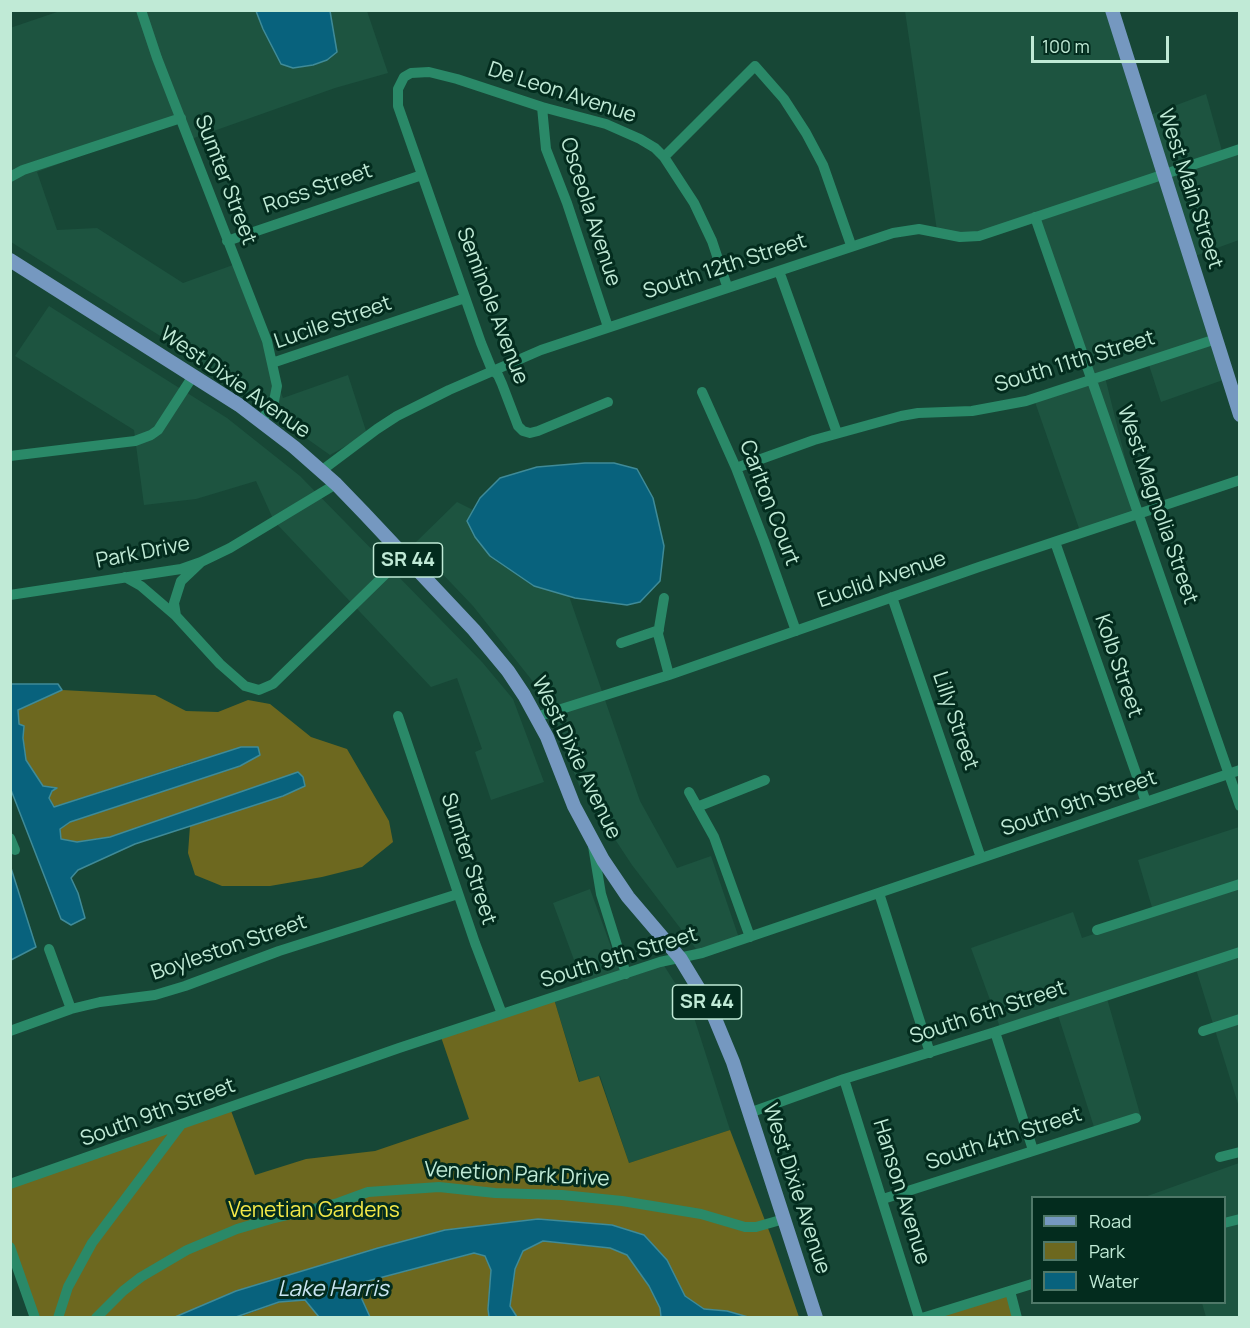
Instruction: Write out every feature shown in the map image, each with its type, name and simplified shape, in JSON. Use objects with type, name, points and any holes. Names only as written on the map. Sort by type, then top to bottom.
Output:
[{"type":"main road","name":"West Main Street","points":[[1112,10],[1239,414]]},
{"type":"main road","name":"West Dixie Avenue","points":[[10,260],[261,422],[336,484],[493,652],[536,717],[551,746],[574,806],[592,842],[628,897],[680,958],[719,1026],[816,1317]]},
{"type":"street","name":"Sumter Street","points":[[141,10],[227,241],[263,328],[272,363]]},
{"type":"street","points":[[664,157],[755,66],[784,99],[807,133],[826,172],[851,245]]},
{"type":"street","name":"De Leon Avenue","points":[[399,107],[398,89],[401,81],[411,73],[429,72],[619,128],[647,143],[664,157],[694,202],[705,224],[727,286]]},
{"type":"street","name":"Seminole Avenue","points":[[399,107],[465,298],[492,370],[498,375],[518,426],[523,431],[538,431],[608,402]]},
{"type":"street","name":"Osceola Avenue","points":[[542,107],[546,149],[567,203],[608,327]]},
{"type":"street","points":[[10,177],[23,170],[181,118]]},
{"type":"street","name":"South 12th Street","points":[[321,471],[397,416],[492,370],[608,327],[851,245],[907,230],[936,231],[960,237],[980,236],[1239,149]]},
{"type":"street","name":"Ross Street","points":[[227,241],[422,176]]},
{"type":"street","name":"West Magnolia Street","points":[[1035,217],[1234,772],[1239,806]]},
{"type":"street","points":[[778,271],[837,433]]},
{"type":"street","name":"Lucile Street","points":[[261,422],[277,393],[272,363],[465,298]]},
{"type":"street","name":"South 11th Street","points":[[736,468],[837,433],[918,413],[972,411],[1026,402],[1215,339]]},
{"type":"street","points":[[10,456],[141,439],[158,430],[192,376]]},
{"type":"street","name":"Carlton Court","points":[[702,392],[736,468],[796,631]]},
{"type":"street","name":"Euclid Avenue","points":[[536,717],[669,675],[1239,480]]},
{"type":"street","name":"Park Drive","points":[[10,595],[181,569],[230,549],[336,484]]},
{"type":"street","name":"Kolb Street","points":[[1054,542],[1146,802]]},
{"type":"street","points":[[125,577],[141,586],[176,616],[220,664],[245,686],[251,689],[267,688],[404,556]]},
{"type":"street","points":[[176,616],[174,603],[181,581],[201,562]]},
{"type":"street","name":"Lilly Street","points":[[892,597],[981,858]]},
{"type":"street","points":[[664,598],[659,630],[669,675]]},
{"type":"street","points":[[621,643],[659,630]]},
{"type":"street","name":"Sumter Street","points":[[398,716],[501,1014]]},
{"type":"street","name":"South 9th Street","points":[[10,1184],[399,1048],[660,962],[750,937],[1234,772]]},
{"type":"street","points":[[697,807],[765,780]]},
{"type":"street","points":[[689,792],[714,837],[750,937]]},
{"type":"street","points":[[10,838],[15,850]]},
{"type":"street","points":[[592,842],[601,894],[626,974]]},
{"type":"street","points":[[1096,930],[1239,884]]},
{"type":"street","points":[[879,893],[930,1053]]},
{"type":"street","name":"Boyleston Street","points":[[10,1031],[71,1009],[111,1000],[154,995],[185,986],[279,951],[458,894]]},
{"type":"street","points":[[49,949],[71,1009]]},
{"type":"street","name":"South 6th Street","points":[[749,1113],[844,1079],[1239,952]]},
{"type":"street","points":[[1203,1031],[1239,1019]]},
{"type":"street","points":[[995,1032],[1033,1150]]},
{"type":"street","name":"Hanson Avenue","points":[[844,1079],[924,1317]]},
{"type":"street","name":"South 4th Street","points":[[883,1199],[1136,1118]]},
{"type":"street","points":[[58,1317],[68,1287],[92,1243],[180,1126]]},
{"type":"street","points":[[1220,1157],[1239,1152]]},
{"type":"street","name":"Venetion Park Drive","points":[[96,1317],[141,1277],[195,1246],[229,1232],[339,1203],[368,1192],[439,1187],[495,1193],[562,1195],[622,1201],[701,1214],[745,1227],[756,1227],[784,1219]]},
{"type":"street","points":[[10,1247],[35,1317]]},
{"type":"street","points":[[924,1317],[1031,1284]]},
{"type":"street","points":[[1010,1291],[1017,1317]]},
{"type":"shaded area","points":[[60,11],[256,11],[263,29],[293,68],[327,60],[335,35],[330,11],[367,11],[388,73],[335,88],[191,139],[183,118],[37,172],[57,230],[97,228],[183,283],[233,265],[283,398],[348,375],[367,434],[330,455],[173,344],[11,242],[10,28]]},
{"type":"shaded area","points":[[905,11],[1106,11],[1223,380],[1161,402],[1148,362],[1105,377],[1139,514],[1081,534],[1035,402],[1092,381],[1037,217],[971,238],[937,231]]},
{"type":"shaded area","points":[[1206,94],[1224,158],[1239,153],[1239,240],[1195,256],[1150,115]]},
{"type":"shaded area","points":[[49,306],[227,418],[300,476],[482,662],[513,699],[544,782],[491,800],[475,752],[482,749],[457,678],[431,687],[274,521],[256,481],[196,499],[144,505],[134,430],[15,356]]},
{"type":"shaded area","points":[[457,502],[473,510],[467,521],[534,586],[569,596],[640,801],[677,868],[711,856],[741,944],[703,958],[632,865],[579,785],[542,693],[473,606],[414,544]]},
{"type":"shaded area","points":[[1239,827],[1239,1107],[1195,966],[1106,995],[1140,1114],[1095,1130],[1057,1012],[1001,1030],[971,948],[1073,912],[1082,938],[1154,914],[1138,860]]},
{"type":"shaded area","points":[[590,889],[622,977],[663,964],[691,1008],[730,1130],[629,1163],[600,1076],[580,1083],[554,999],[584,987],[553,903]]},
{"type":"shaded area","points":[[1239,1163],[1239,1317],[1206,1317],[1202,1304],[1226,1304],[1226,1196],[1148,1196]]},
{"type":"green space","points":[[62,690],[155,695],[186,711],[218,712],[248,700],[270,704],[311,737],[347,749],[389,821],[393,842],[362,867],[270,886],[222,886],[195,875],[188,853],[190,826],[283,796],[162,820],[110,837],[77,842],[61,839],[60,829],[69,822],[240,766],[260,754],[198,760],[54,807],[49,798],[52,791],[56,789],[43,786],[26,760],[24,727],[19,724],[18,710]]},
{"type":"green space","points":[[554,999],[579,1082],[599,1076],[629,1163],[730,1130],[799,1317],[748,1317],[727,1311],[704,1309],[685,1296],[667,1260],[644,1235],[612,1225],[538,1219],[445,1230],[378,1248],[236,1291],[175,1318],[37,1317],[11,1244],[11,1188],[230,1108],[255,1175],[306,1159],[375,1151],[469,1119],[441,1037]]},
{"type":"green space","points":[[543,1241],[610,1248],[627,1255],[649,1286],[660,1308],[661,1317],[517,1317],[510,1306],[515,1269],[523,1251]]},
{"type":"green space","name":"Venetian Gardens","points":[[474,1253],[485,1256],[491,1270],[489,1317],[370,1317],[360,1295],[364,1282]]},
{"type":"green space","points":[[1009,1291],[1018,1318],[930,1318]]},
{"type":"green space","points":[[305,1300],[319,1317],[236,1318],[280,1302]]},
{"type":"water","points":[[256,11],[330,11],[337,52],[327,60],[313,65],[293,68],[281,64]]},
{"type":"water","points":[[614,463],[637,469],[653,498],[664,546],[660,581],[640,602],[627,605],[575,598],[534,586],[490,556],[475,537],[467,521],[480,498],[500,478],[537,467]]},
{"type":"water","points":[[11,684],[58,684],[62,690],[18,710],[19,724],[24,726],[26,760],[43,786],[57,788],[52,791],[49,798],[54,807],[241,747],[258,747],[260,755],[240,766],[70,822],[60,829],[61,839],[77,842],[110,837],[298,772],[303,777],[305,786],[283,796],[135,844],[78,870],[71,878],[85,918],[71,925],[61,919],[11,790]]},
{"type":"water","points":[[11,868],[36,947],[10,960]]},
{"type":"water","name":"Lake Harris","points":[[538,1219],[612,1225],[644,1235],[667,1260],[685,1296],[704,1309],[727,1311],[748,1317],[661,1317],[660,1308],[649,1286],[627,1255],[610,1248],[543,1241],[523,1251],[515,1269],[510,1306],[517,1317],[489,1317],[491,1270],[485,1256],[474,1253],[364,1282],[360,1295],[370,1317],[319,1317],[305,1300],[279,1302],[236,1317],[175,1317],[236,1291],[378,1248],[445,1230]]}]
